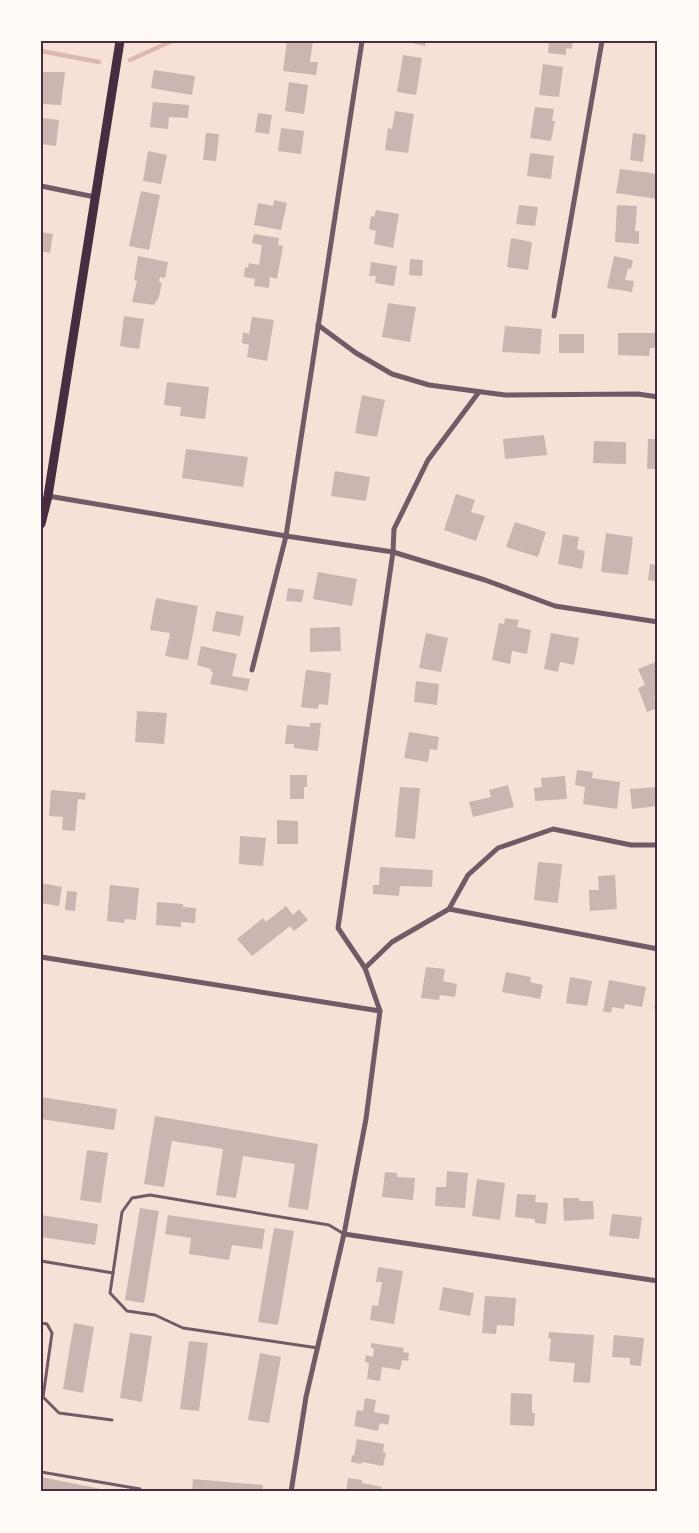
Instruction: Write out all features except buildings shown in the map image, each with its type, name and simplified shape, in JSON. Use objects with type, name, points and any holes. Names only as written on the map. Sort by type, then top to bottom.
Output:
[{"type":"main road","points":[[41,524],[48,496],[120,41]]},
{"type":"street","points":[[252,670],[286,536],[362,41]]},
{"type":"street","points":[[554,316],[602,41]]},
{"type":"street","points":[[41,186],[96,197]]},
{"type":"street","points":[[318,325],[356,353],[392,374],[429,385],[505,395],[638,394],[658,397]]},
{"type":"street","points":[[291,1492],[306,1397],[344,1234],[366,1119],[380,1011],[365,968],[338,928],[393,552],[394,528],[428,460],[479,392]]},
{"type":"street","points":[[48,496],[393,552],[485,580],[555,606],[658,622]]},
{"type":"street","points":[[365,968],[392,942],[449,909],[468,875],[498,848],[553,829],[631,845],[658,845]]},
{"type":"street","points":[[449,909],[658,949]]},
{"type":"street","points":[[41,958],[380,1011]]},
{"type":"street","points":[[344,1234],[658,1281]]},
{"type":"lane","points":[[318,1348],[183,1328],[155,1315],[127,1311],[110,1292],[122,1212],[132,1198],[150,1195],[328,1225],[344,1234]]},
{"type":"lane","points":[[41,1261],[113,1273]]},
{"type":"lane","points":[[41,1323],[47,1324],[52,1333],[43,1397],[59,1413],[112,1420]]},
{"type":"lane","points":[[41,1472],[140,1489],[140,1492]]},
{"type":"waterway","points":[[130,60],[172,41]]},
{"type":"waterway","points":[[41,51],[99,62]]}]
